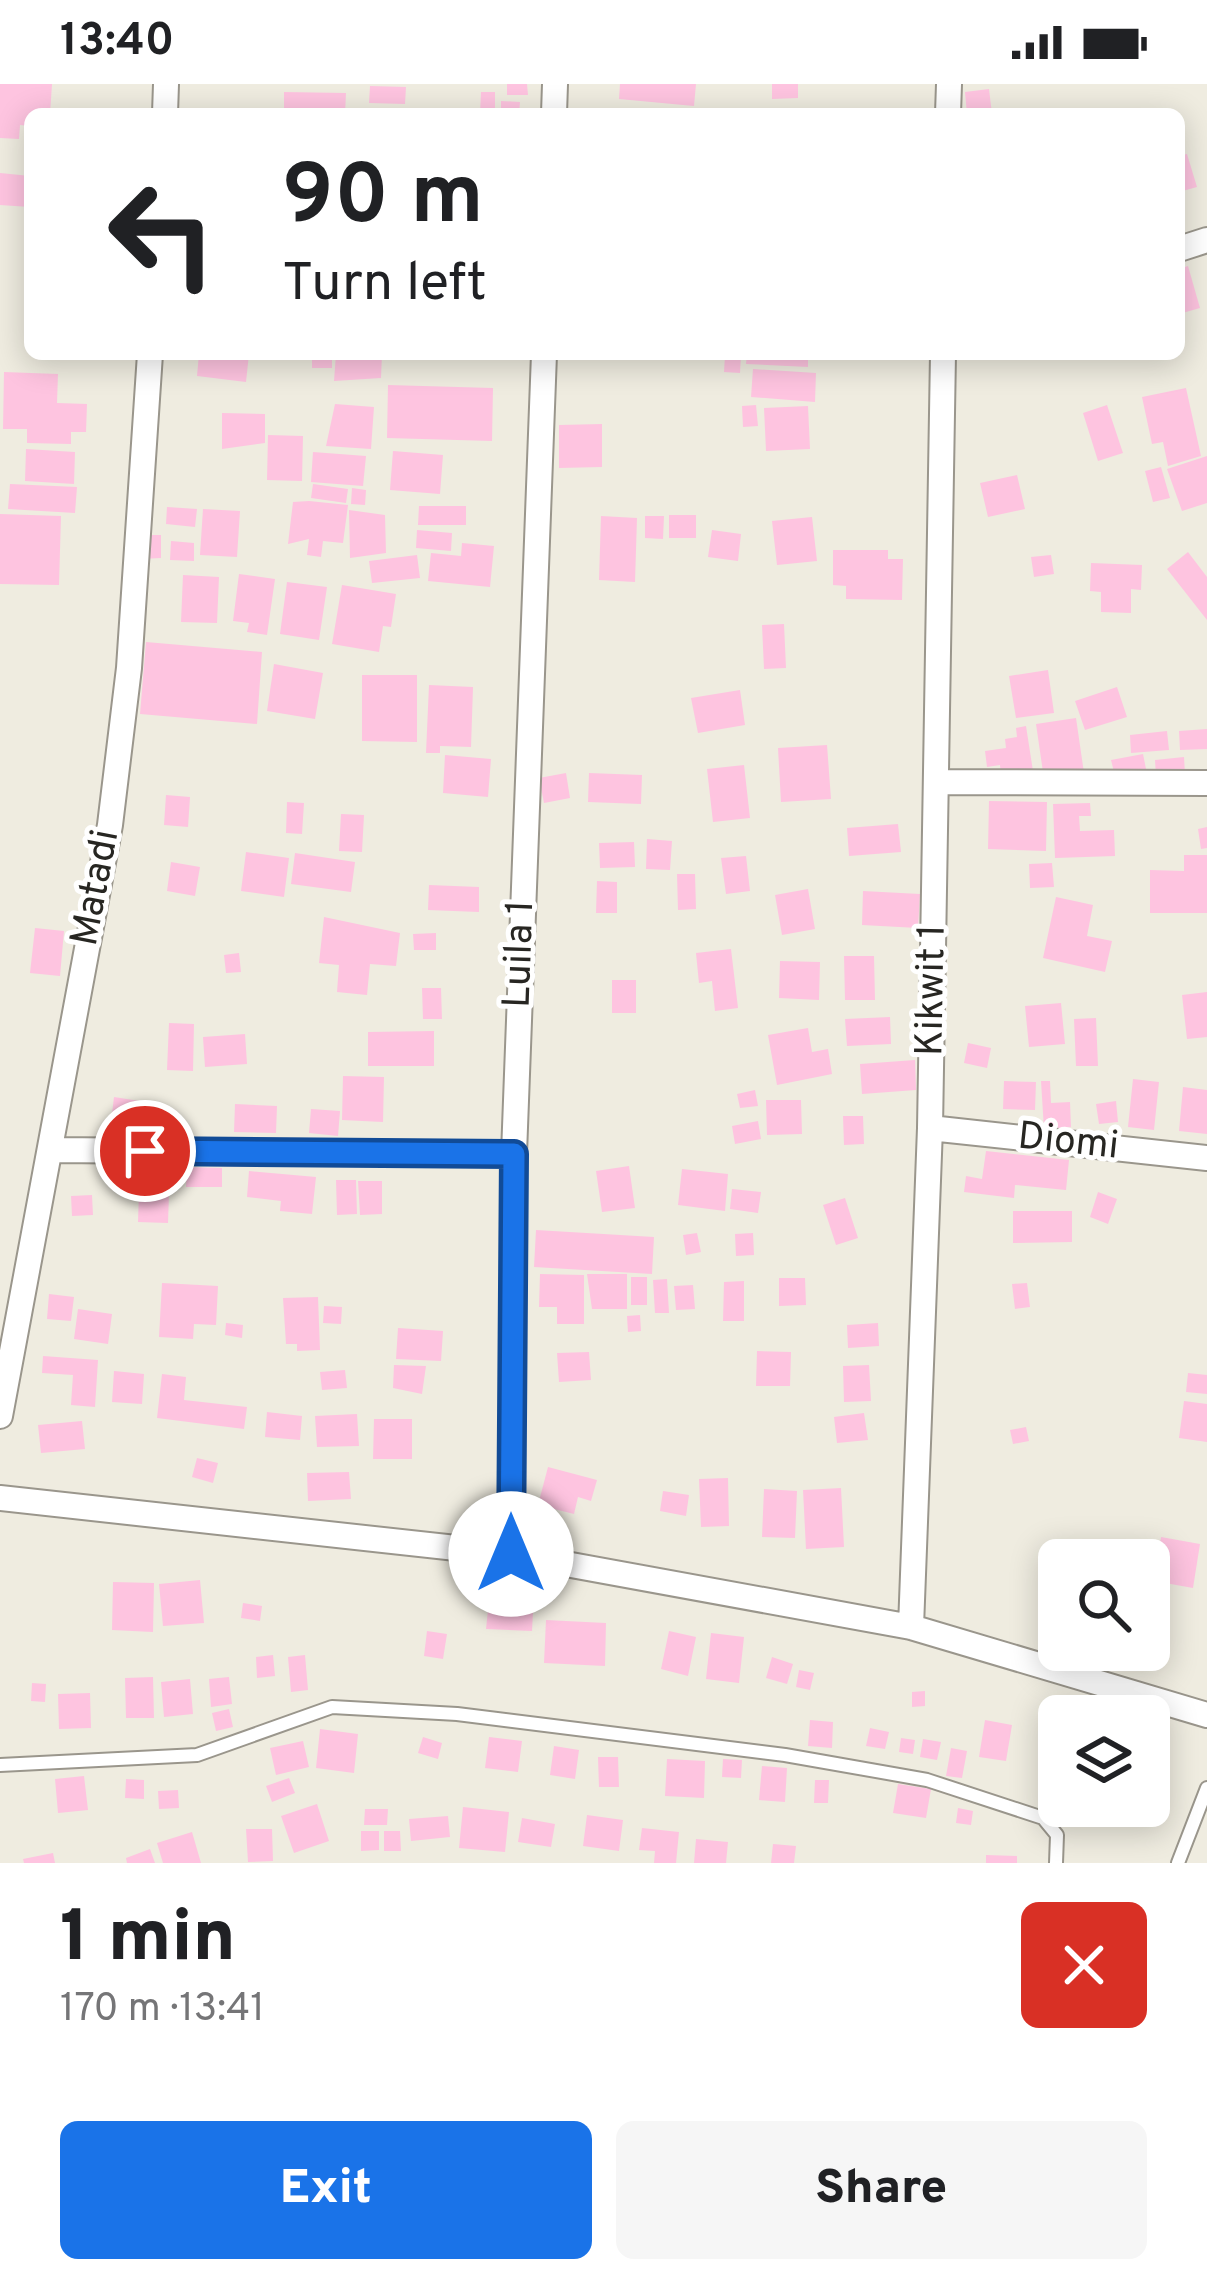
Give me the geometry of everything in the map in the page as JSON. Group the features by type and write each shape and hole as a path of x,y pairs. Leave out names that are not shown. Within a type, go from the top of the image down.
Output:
{"street":[{"name":"Matadi","path":"0,1416 110,825 129,668 150,360"},
{"name":"Luila 1","path":"511,1554 514,1154 544,360"},
{"name":"Kikwit 1","path":"911,1627 930,1128 944,360"},
{"path":"937,782 1207,783"},
{"name":"Diomi","path":"930,1128 1207,1158"},
{"path":"53,1150 514,1154"},
{"path":"0,1498 511,1554 911,1627 1207,1715"}],"lane":[{"path":"0,1765 197,1755 332,1707 457,1714 785,1755 927,1780 1043,1818 1057,1835 1056,1863"},
{"path":"1178,1863 1207,1788"}],"building":[{"path":"0,84 52,84 50,108 24,108 19,139 0,138"},
{"path":"507,84 527,84 528,95 507,95"},
{"path":"620,84 696,84 694,106 619,99"},
{"path":"772,84 798,84 798,98 772,99"},
{"path":"370,86 406,87 405,104 369,103"},
{"path":"989,89 991,108 966,108 965,92"},
{"path":"284,92 346,93 345,108 284,108"},
{"path":"481,92 495,92 495,108 480,108"},
{"path":"501,101 520,102 520,108 501,108"},
{"path":"1185,154 1197,187 1185,190"},
{"path":"0,173 24,175 24,207 0,205"},
{"path":"1185,267 1200,308 1185,312"},
{"path":"198,360 248,360 246,382 197,376"},
{"path":"312,360 332,360 332,368 312,368"},
{"path":"336,360 382,360 381,378 334,381"},
{"path":"725,360 741,360 740,373 724,372"},
{"path":"746,360 808,360 808,367 746,364"},
{"path":"753,369 816,373 815,402 751,397"},
{"path":"4,372 58,374 57,403 87,404 86,432 71,432 71,444 27,443 27,429 3,429"},
{"path":"388,385 493,388 492,441 387,438"},
{"path":"1186,388 1201,456 1168,466 1163,442 1152,444 1142,397"},
{"path":"335,404 374,407 371,449 326,446"},
{"path":"756,405 758,426 743,427 742,406"},
{"path":"1107,405 1123,453 1098,461 1083,413"},
{"path":"808,406 810,449 766,451 764,408"},
{"path":"222,413 265,414 265,443 222,449"},
{"path":"602,424 602,467 559,468 559,425"},
{"path":"268,435 303,436 302,481 267,480"},
{"path":"26,449 75,452 74,484 25,481"},
{"path":"393,451 443,455 440,494 390,490"},
{"path":"313,452 366,456 363,486 311,482"},
{"path":"1207,456 1207,503 1182,511 1167,469"},
{"path":"1161,467 1170,498 1153,502 1145,471"},
{"path":"1017,475 1025,509 988,517 980,483"},
{"path":"10,484 77,487 75,513 8,509"},
{"path":"313,484 348,489 346,503 311,498"},
{"path":"352,488 366,490 365,505 351,504"},
{"path":"293,502 348,505 343,543 323,541 321,557 307,555 309,539 288,544"},
{"path":"419,506 466,506 466,525 418,525"},
{"path":"167,507 197,509 195,527 166,524"},
{"path":"203,509 240,511 237,557 200,555"},
{"path":"349,510 385,515 386,553 350,558"},
{"path":"0,514 61,516 59,585 0,584"},
{"path":"669,515 696,515 696,538 669,538"},
{"path":"601,516 637,518 635,582 599,580"},
{"path":"645,516 664,516 663,539 645,538"},
{"path":"812,517 817,561 777,565 772,521"},
{"path":"417,530 452,533 451,551 416,548"},
{"path":"712,530 741,534 738,561 708,557"},
{"path":"140,535 161,535 161,558 141,559"},
{"path":"171,541 194,543 194,561 170,560"},
{"path":"462,543 494,546 490,587 428,581 431,553 461,556"},
{"path":"833,550 888,550 888,559 903,559 902,600 846,599 846,586 833,585"},
{"path":"1188,552 1207,577 1207,620 1167,569"},
{"path":"417,555 420,578 372,583 369,561"},
{"path":"1051,555 1054,574 1034,577 1031,557"},
{"path":"1091,563 1142,565 1141,590 1131,589 1131,613 1101,612 1101,592 1090,591"},
{"path":"239,574 275,579 267,635 247,632 249,623 233,621"},
{"path":"183,575 219,577 217,623 181,622"},
{"path":"287,582 327,587 319,640 280,634"},
{"path":"342,585 396,594 391,627 383,626 379,652 332,644"},
{"path":"784,624 786,668 764,669 762,625"},
{"path":"146,642 262,652 257,724 140,714"},
{"path":"274,664 323,673 315,719 267,711"},
{"path":"1048,670 1054,713 1016,718 1009,676"},
{"path":"362,675 417,675 417,742 362,741"},
{"path":"429,685 473,687 471,747 440,746 440,753 426,753"},
{"path":"1117,687 1127,717 1085,730 1075,701"},
{"path":"740,690 745,725 698,733 691,698"},
{"path":"1076,718 1084,773 1044,779 1036,724"},
{"path":"1026,726 1033,771 1001,775 1000,765 987,767 985,751 1006,748 1005,739 1017,737 1016,728"},
{"path":"1207,729 1207,749 1180,750 1179,731"},
{"path":"1167,731 1169,750 1131,753 1130,735"},
{"path":"827,745 831,799 781,802 778,748"},
{"path":"1143,754 1146,769 1115,776 1111,760"},
{"path":"445,755 491,759 488,797 443,793"},
{"path":"1184,757 1185,774 1156,776 1155,760"},
{"path":"744,765 750,818 713,822 707,769"},
{"path":"566,773 570,798 544,803 539,778"},
{"path":"589,773 642,775 641,804 588,802"},
{"path":"166,795 190,797 188,827 164,825"},
{"path":"989,801 1047,802 1046,851 988,849"},
{"path":"287,802 304,803 302,834 286,833"},
{"path":"1090,803 1091,816 1079,816 1080,831 1114,830 1115,856 1055,858 1053,804"},
{"path":"341,814 364,815 362,852 339,851"},
{"path":"898,824 901,852 849,856 847,828"},
{"path":"1207,827 1207,848 1201,849 1198,829"},
{"path":"647,839 672,841 670,870 646,869"},
{"path":"634,842 635,867 600,868 599,843"},
{"path":"246,852 289,858 284,897 241,891"},
{"path":"295,853 355,862 351,892 291,884"},
{"path":"1184,855 1207,855 1207,913 1150,913 1150,870 1184,871"},
{"path":"746,856 750,891 726,894 721,858"},
{"path":"171,862 200,867 195,896 167,891"},
{"path":"1052,863 1054,887 1030,888 1029,864"},
{"path":"677,874 695,874 696,909 678,910"},
{"path":"597,881 617,882 617,913 596,913"},
{"path":"429,885 479,887 479,912 428,910"},
{"path":"808,889 815,929 782,935 775,895"},
{"path":"863,891 920,894 918,928 862,925"},
{"path":"1056,897 1093,905 1087,936 1112,941 1105,972 1043,958"},
{"path":"324,917 400,933 396,966 370,964 367,995 337,992 339,965 319,963"},
{"path":"35,928 64,931 60,976 30,973"},
{"path":"436,933 436,950 414,950 413,934"},
{"path":"731,949 738,1008 715,1011 712,981 699,983 696,953"},
{"path":"239,953 241,972 226,973 224,955"},
{"path":"844,956 874,956 875,1000 845,1000"},
{"path":"780,961 820,962 819,1000 779,998"},
{"path":"612,980 636,980 636,1013 612,1013"},
{"path":"422,988 441,988 442,1019 423,1019"},
{"path":"1207,992 1207,1037 1187,1039 1182,995"},
{"path":"1061,1003 1065,1044 1029,1047 1025,1006"},
{"path":"890,1017 891,1044 847,1046 845,1019"},
{"path":"1096,1018 1098,1066 1076,1066 1074,1019"},
{"path":"169,1023 194,1024 193,1071 167,1070"},
{"path":"808,1028 812,1052 828,1049 832,1074 777,1085 768,1035"},
{"path":"434,1031 434,1066 368,1066 368,1032"},
{"path":"245,1034 247,1064 205,1067 203,1037"},
{"path":"968,1043 991,1048 987,1068 964,1063"},
{"path":"915,1060 916,1090 862,1094 860,1064"},
{"path":"343,1076 384,1077 383,1122 342,1120"},
{"path":"1133,1079 1159,1082 1154,1130 1128,1127"},
{"path":"1004,1081 1036,1082 1035,1110 1003,1109"},
{"path":"1041,1081 1050,1081 1051,1103 1070,1102 1071,1127 1044,1129"},
{"path":"1183,1087 1207,1090 1207,1134 1179,1131"},
{"path":"755,1090 758,1106 740,1108 737,1094"},
{"path":"114,1097 165,1105 161,1130 111,1122"},
{"path":"766,1100 801,1100 802,1134 767,1135"},
{"path":"1116,1101 1118,1122 1099,1124 1096,1104"},
{"path":"235,1104 277,1106 276,1133 234,1132"},
{"path":"311,1109 340,1111 338,1136 309,1133"},
{"path":"843,1116 863,1116 864,1144 844,1145"},
{"path":"758,1121 761,1139 735,1144 732,1126"},
{"path":"986,1151 1069,1160 1066,1190 1015,1185 1014,1198 964,1192 966,1176 982,1179"},
{"path":"629,1166 635,1208 602,1212 596,1171"},
{"path":"187,1167 222,1168 222,1187 186,1187"},
{"path":"682,1169 728,1174 725,1211 678,1205"},
{"path":"249,1171 316,1177 312,1214 280,1211 281,1201 247,1197"},
{"path":"336,1180 356,1180 357,1214 337,1215"},
{"path":"358,1181 382,1181 382,1214 360,1215"},
{"path":"732,1189 761,1192 758,1213 730,1209"},
{"path":"139,1192 169,1194 168,1223 138,1222"},
{"path":"1098,1192 1117,1199 1108,1224 1090,1217"},
{"path":"92,1195 93,1215 72,1216 71,1196"},
{"path":"845,1198 858,1238 836,1245 823,1205"},
{"path":"1013,1211 1072,1211 1072,1242 1013,1243"},
{"path":"536,1230 654,1237 652,1274 534,1267"},
{"path":"697,1233 701,1252 686,1255 683,1235"},
{"path":"753,1233 754,1255 736,1256 735,1234"},
{"path":"540,1274 584,1275 584,1324 557,1324 557,1307 539,1307"},
{"path":"587,1274 627,1274 627,1309 592,1309"},
{"path":"631,1277 647,1277 647,1305 631,1305"},
{"path":"779,1278 805,1278 806,1305 779,1306"},
{"path":"667,1279 669,1313 655,1313 653,1280"},
{"path":"744,1281 744,1321 723,1321 724,1282"},
{"path":"162,1283 218,1286 216,1325 194,1324 193,1339 159,1337"},
{"path":"1027,1283 1030,1307 1015,1309 1012,1284"},
{"path":"693,1285 695,1309 676,1310 674,1286"},
{"path":"49,1294 74,1297 71,1321 47,1319"},
{"path":"318,1297 320,1350 297,1351 297,1344 286,1344 283,1298"},
{"path":"324,1306 342,1307 341,1324 323,1323"},
{"path":"78,1309 112,1314 108,1344 74,1339"},
{"path":"640,1315 641,1331 628,1332 627,1316"},
{"path":"226,1323 243,1325 242,1338 225,1335"},
{"path":"878,1323 879,1346 848,1348 847,1325"},
{"path":"398,1328 443,1331 441,1361 396,1359"},
{"path":"757,1351 791,1352 790,1386 756,1386"},
{"path":"589,1352 591,1380 559,1382 557,1353"},
{"path":"43,1356 98,1360 95,1407 71,1405 73,1375 42,1373"},
{"path":"394,1365 426,1366 422,1394 393,1388"},
{"path":"869,1365 871,1401 844,1402 843,1366"},
{"path":"345,1370 347,1388 322,1390 320,1372"},
{"path":"114,1371 144,1374 142,1404 112,1402"},
{"path":"1188,1373 1207,1375 1207,1394 1186,1392"},
{"path":"162,1374 186,1377 184,1400 247,1407 244,1429 157,1418"},
{"path":"1184,1401 1207,1404 1207,1442 1179,1438"},
{"path":"267,1412 302,1416 300,1440 265,1437"},
{"path":"864,1413 868,1440 837,1443 834,1417"},
{"path":"357,1414 359,1446 317,1447 315,1416"},
{"path":"374,1419 412,1419 412,1459 373,1459"},
{"path":"82,1421 85,1449 41,1453 38,1425"},
{"path":"1026,1427 1029,1441 1013,1444 1010,1430"},
{"path":"197,1458 218,1463 213,1483 192,1477"},
{"path":"548,1467 597,1480 591,1501 578,1497 574,1514 538,1505"},
{"path":"349,1472 351,1499 308,1501 307,1473"},
{"path":"728,1478 729,1526 701,1527 699,1479"},
{"path":"841,1488 844,1547 806,1549 803,1490"},
{"path":"764,1489 797,1491 795,1538 762,1537"},
{"path":"663,1491 689,1495 686,1516 660,1511"},
{"path":"1161,1537 1200,1544 1193,1588 1170,1584 1170,1539"},
{"path":"200,1580 204,1623 163,1626 159,1584"},
{"path":"113,1582 154,1583 153,1632 112,1630"},
{"path":"503,1592 534,1593 532,1631 486,1629 488,1610 502,1611"},
{"path":"243,1603 262,1606 260,1621 241,1618"},
{"path":"546,1620 606,1623 605,1666 544,1663"},
{"path":"427,1631 447,1634 443,1659 424,1656"},
{"path":"669,1631 696,1637 688,1676 661,1669"},
{"path":"711,1633 744,1637 739,1683 706,1679"},
{"path":"273,1655 275,1676 257,1678 256,1657"},
{"path":"305,1655 308,1690 291,1692 288,1657"},
{"path":"772,1657 793,1664 787,1684 766,1678"},
{"path":"799,1670 814,1673 810,1690 796,1687"},
{"path":"153,1677 154,1718 126,1718 125,1678"},
{"path":"229,1677 232,1704 211,1707 209,1679"},
{"path":"190,1679 193,1714 164,1717 161,1682"},
{"path":"32,1683 46,1684 45,1702 31,1701"},
{"path":"925,1691 925,1706 912,1707 912,1692"},
{"path":"90,1693 91,1728 59,1729 58,1694"},
{"path":"229,1709 233,1727 216,1731 212,1713"},
{"path":"810,1720 833,1722 832,1748 808,1746"},
{"path":"985,1720 1012,1725 1006,1761 979,1757"},
{"path":"870,1728 889,1732 885,1749 866,1746"},
{"path":"320,1729 358,1734 354,1773 316,1768"},
{"path":"423,1737 442,1743 438,1759 418,1753"},
{"path":"489,1737 522,1741 518,1772 485,1768"},
{"path":"901,1738 915,1740 913,1754 899,1752"},
{"path":"923,1739 941,1742 937,1760 920,1757"},
{"path":"303,1741 309,1767 276,1775 270,1748"},
{"path":"554,1746 579,1750 575,1779 550,1775"},
{"path":"951,1748 967,1751 962,1778 946,1776"},
{"path":"598,1757 618,1757 619,1787 599,1787"},
{"path":"667,1759 705,1761 704,1798 665,1796"},
{"path":"723,1759 742,1760 741,1778 722,1777"},
{"path":"762,1766 787,1768 785,1802 759,1800"},
{"path":"84,1776 88,1810 58,1813 55,1779"},
{"path":"289,1778 295,1793 272,1802 266,1786"},
{"path":"126,1779 144,1780 144,1799 125,1798"},
{"path":"815,1780 829,1780 828,1803 814,1803"},
{"path":"898,1784 931,1789 926,1818 893,1813"},
{"path":"178,1790 179,1808 159,1809 158,1791"},
{"path":"317,1804 329,1841 294,1853 281,1816"},
{"path":"463,1807 509,1812 505,1852 459,1848"},
{"path":"958,1808 973,1811 971,1825 956,1823"},
{"path":"365,1809 388,1809 387,1825 364,1825"},
{"path":"587,1815 623,1820 619,1851 583,1846"},
{"path":"448,1816 450,1837 411,1841 409,1819"},
{"path":"522,1818 555,1824 551,1847 518,1842"},
{"path":"642,1828 679,1832 676,1863 654,1863 655,1851 639,1850"},
{"path":"246,1829 272,1829 273,1861 248,1862"},
{"path":"361,1831 379,1831 379,1850 361,1851"},
{"path":"384,1831 400,1831 401,1851 384,1851"},
{"path":"192,1832 201,1863 163,1863 157,1843"},
{"path":"696,1839 728,1842 726,1863 694,1863"},
{"path":"773,1844 796,1846 794,1863 771,1863"},
{"path":"150,1849 155,1863 127,1863 126,1858"},
{"path":"53,1853 55,1863 24,1863 23,1859"},
{"path":"986,1855 1017,1856 1017,1863 986,1863"}],"route":[{"path":"145,1151 514,1154 511,1554"}]}
